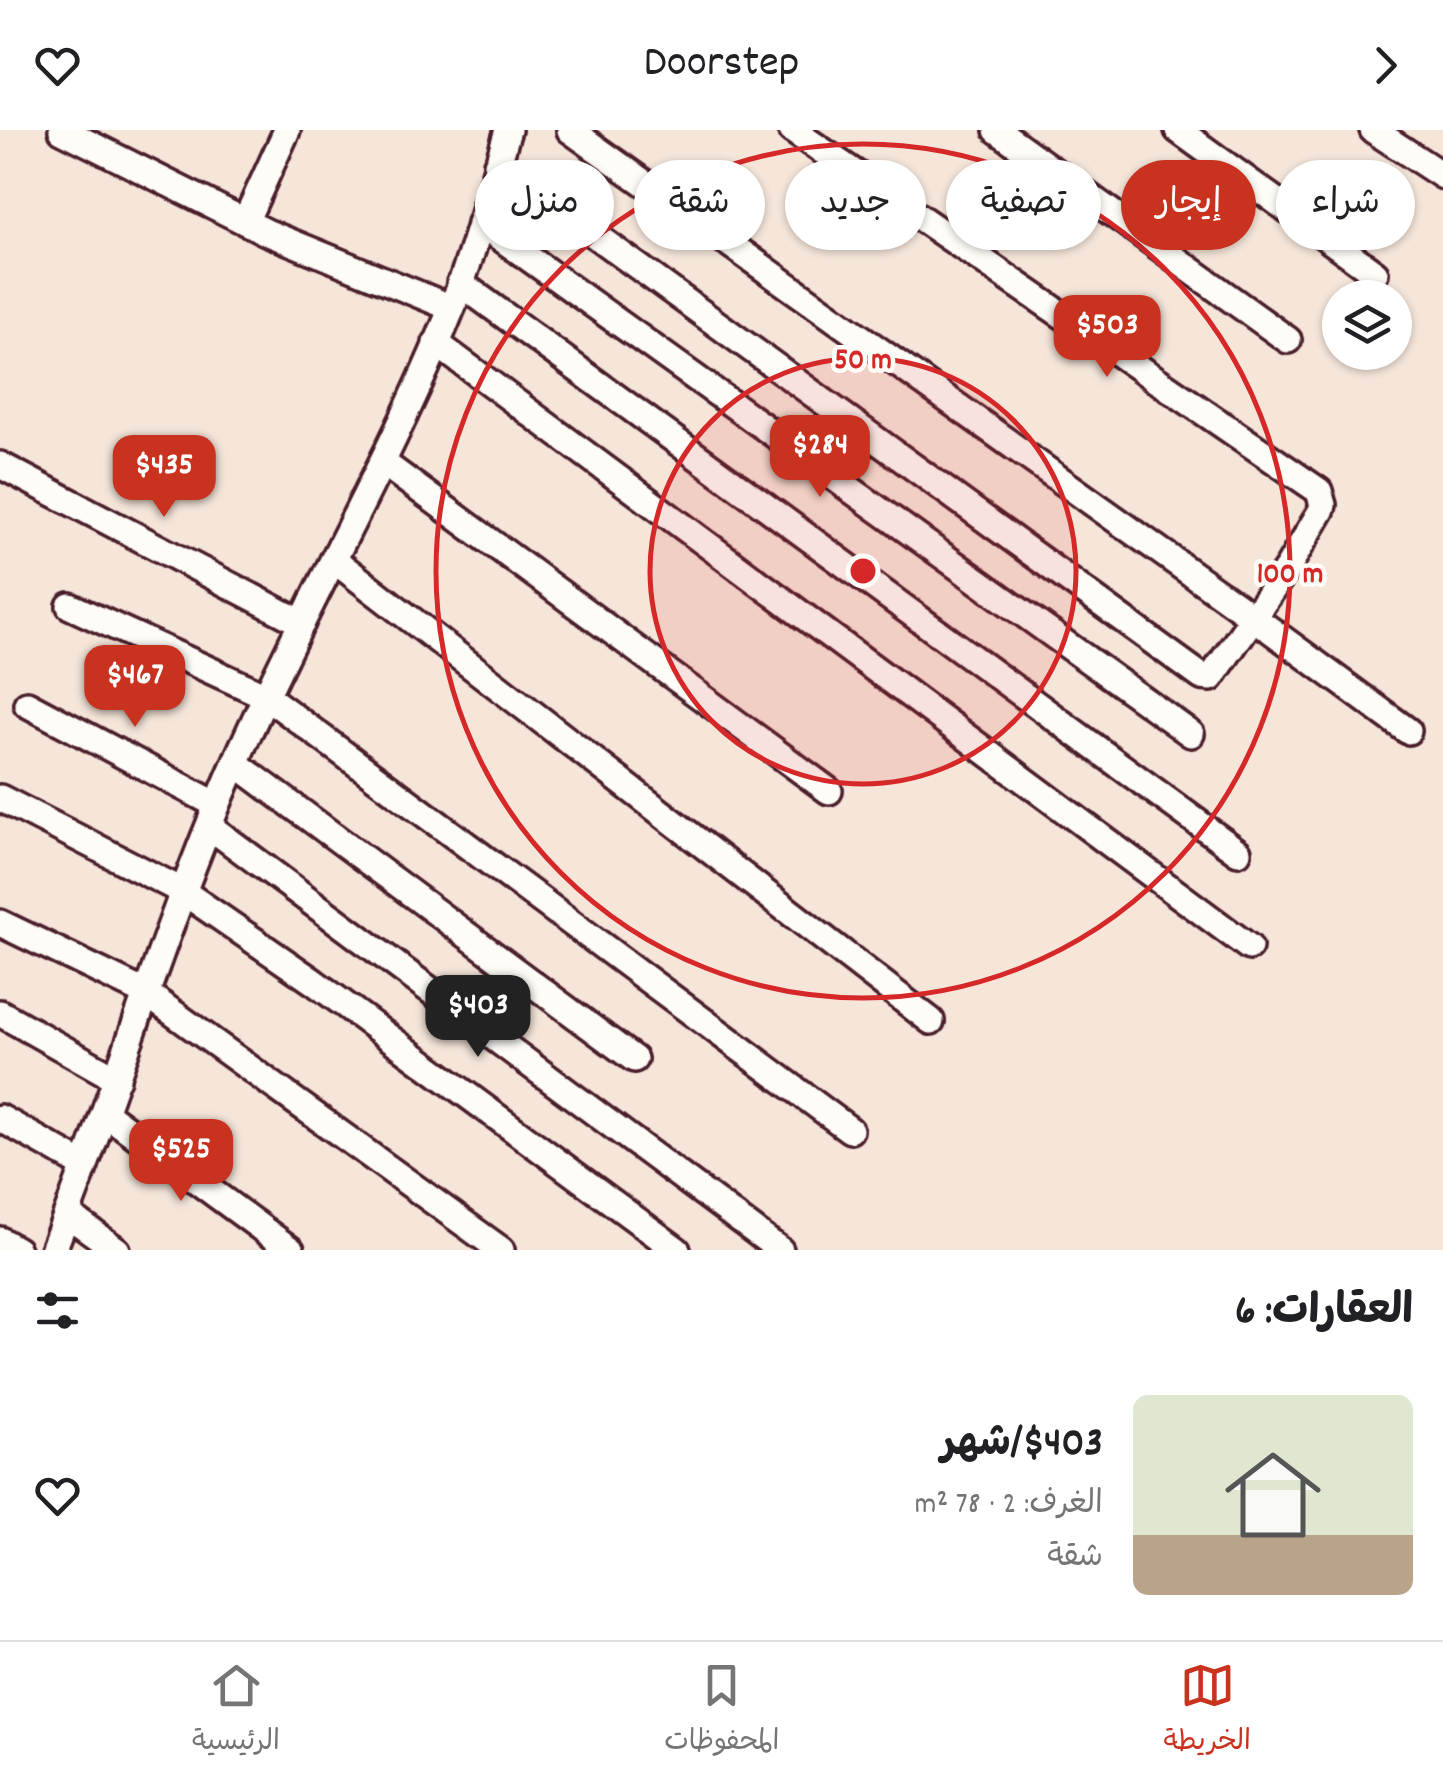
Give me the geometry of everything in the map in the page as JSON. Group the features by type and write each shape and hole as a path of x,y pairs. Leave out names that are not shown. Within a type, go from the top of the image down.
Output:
{"street":[{"path":"246,222 286,130"},
{"path":"499,160 508,130"},
{"path":"570,130 1408,731"},
{"path":"614,249 1202,677 1210,678 1288,567 1321,511 1324,505 1319,492 792,130"},
{"path":"996,130 1288,340"},
{"path":"1178,130 1375,273"},
{"path":"1373,130 1443,176"},
{"path":"69,132 246,222 452,308"},
{"path":"53,1250 182,891 213,816 266,696 382,462 452,308 475,237"},
{"path":"519,250 1192,734"},
{"path":"460,283 1238,852"},
{"path":"436,343 1249,946"},
{"path":"382,462 829,791"},
{"path":"0,465 302,624"},
{"path":"334,560 930,1021"},
{"path":"70,606 266,696 850,1130"},
{"path":"27,704 213,816 780,1250"},
{"path":"235,764 634,1058"},
{"path":"0,798 182,891 314,982 678,1250"},
{"path":"0,923 147,994 502,1250"},
{"path":"0,1013 117,1079"},
{"path":"105,1113 291,1250"},
{"path":"0,1118 85,1166"},
{"path":"67,1214 117,1250"},
{"path":"0,1240 17,1250"}]}
